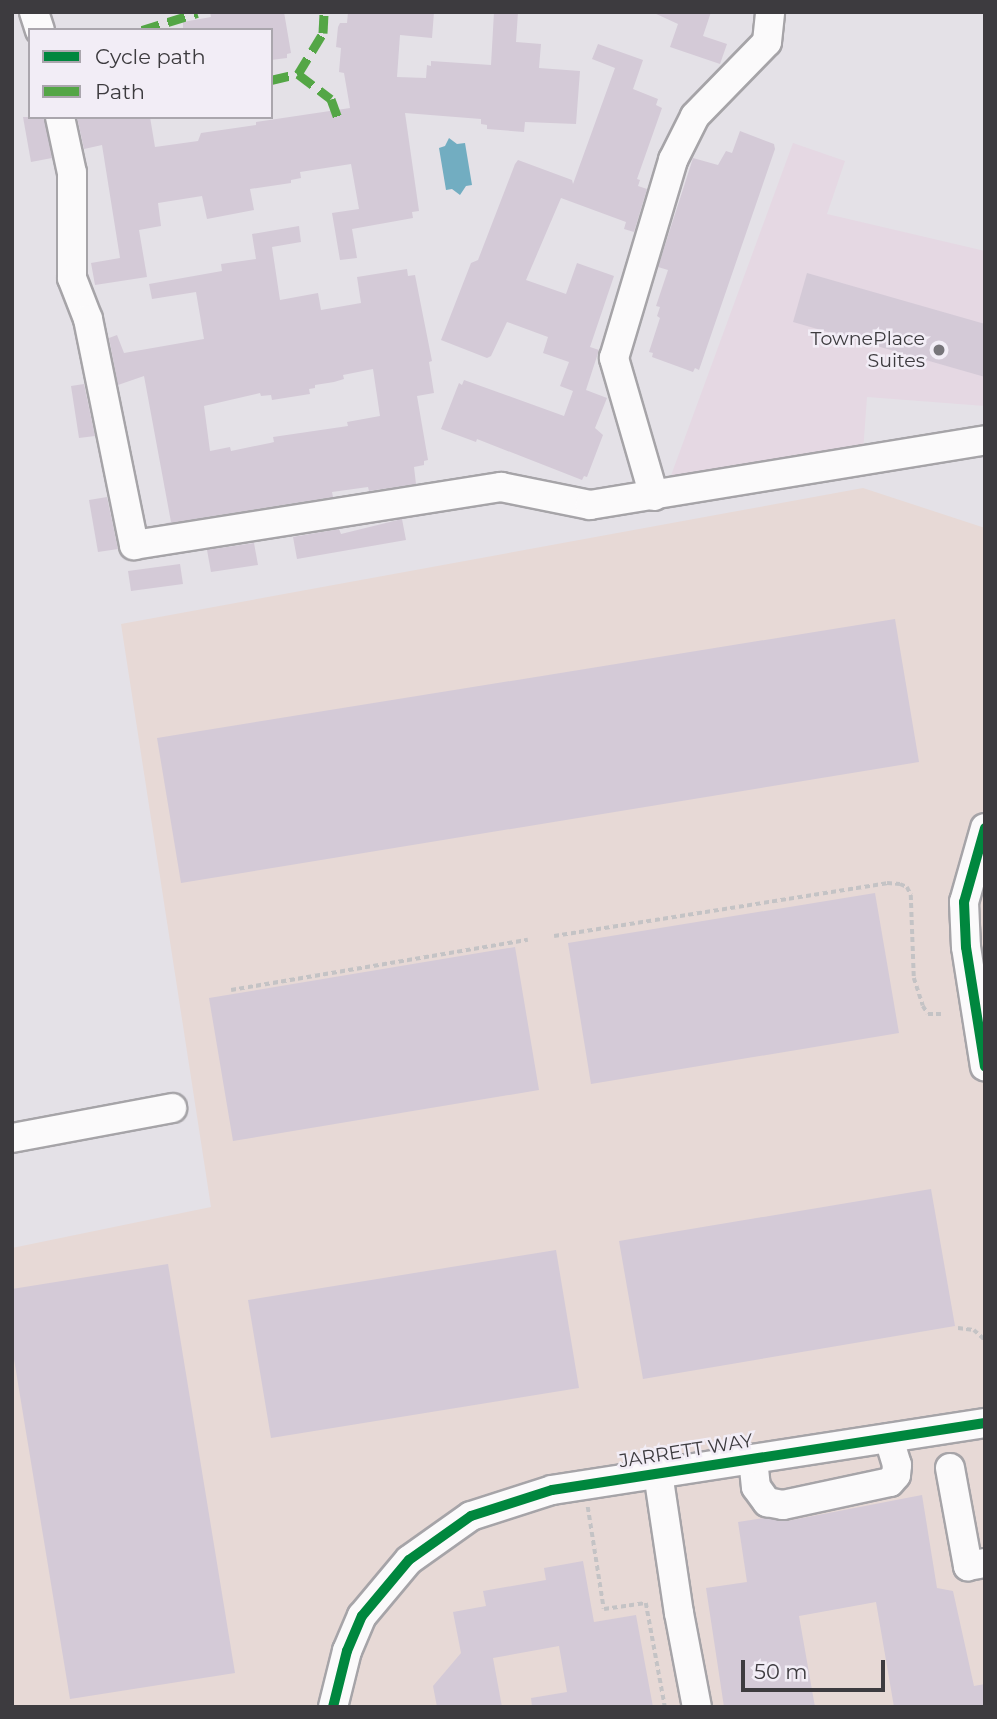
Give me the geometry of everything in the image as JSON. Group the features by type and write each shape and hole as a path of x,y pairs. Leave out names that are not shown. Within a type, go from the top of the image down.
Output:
{"street":[{"path":"654,496 614,358 673,160 695,116 767,41 770,12"},
{"path":"60,119 72,173 72,278 88,318 134,545 501,486 590,505 985,440"},
{"path":"985,828 964,902 965,947 985,1067"},
{"path":"12,1138 173,1108"},
{"name":"JARRETT WAY","path":"333,1707 347,1650 362,1616 409,1560 471,1516 552,1490 985,1423"},
{"path":"753,1459 756,1487 767,1502 783,1505 890,1482 896,1475 897,1465 889,1438"},
{"path":"950,1468 968,1566 985,1563"},
{"path":"658,1473 679,1614 697,1707"}],"path":[{"path":"554,936 887,883 900,884 907,887 911,895 913,969 923,1006 928,1014 944,1014"},
{"path":"231,990 528,940"},
{"path":"958,1328 971,1328 985,1340"},
{"path":"588,1507 604,1609 646,1603 665,1707"}],"shaded area":[{"path":"793,143 845,161 827,214 985,251 985,406 867,397 863,452 669,481"},
{"path":"863,488 985,528 985,1707 12,1707 12,1248 211,1207 121,624"}],"water":[{"path":"449,138 457,144 465,143 472,185 466,186 460,195 452,189 446,190 439,148 445,146"}],"building":[{"path":"210,12 284,12 291,53 287,54 287,58 273,60 273,28 183,28 183,22 211,17"},
{"path":"348,12 434,12 432,38 400,35 397,77 426,78 427,65 431,66 431,61 491,65 494,12 518,12 516,42 541,44 539,68 580,71 576,124 525,122 524,132 487,129 487,125 481,124 481,119 405,113 419,211 412,212 413,218 352,229 357,258 340,260 332,213 359,209 351,164 300,172 301,178 291,180 291,183 250,189 254,210 207,219 202,196 158,203 161,226 139,230 147,277 95,285 91,263 120,258 102,145 84,149 77,119 150,119 155,147 198,141 201,133 256,125 256,122 350,108 344,73 339,72 341,48 336,47 338,27 340,23 347,23"},
{"path":"652,12 711,12 703,36 727,44 720,64 670,47 678,24"},
{"path":"598,44 643,60 633,89 658,99 656,105 662,108 637,179 640,180 638,186 647,189 634,232 624,229 626,222 561,198 526,280 566,294 577,263 614,276 590,347 599,350 586,390 607,398 595,428 603,435 587,477 584,476 582,480 477,439 476,442 441,429 459,383 462,385 464,380 564,416 573,391 560,386 569,362 543,353 548,337 507,322 491,356 487,358 441,340 471,263 478,260 518,160 572,180 573,184 615,68 592,59"},
{"path":"23,117 44,119 52,158 31,162"},
{"path":"740,131 774,144 775,149 699,370 695,368 693,372 652,357 653,353 649,352 660,318 657,316 660,307 656,306 668,270 658,267 693,158 718,165 726,151 732,153"},
{"path":"299,226 301,242 272,247 280,300 318,293 321,310 361,303 357,277 407,269 408,276 415,275 432,361 429,362 434,393 417,396 428,460 424,461 424,465 414,467 416,484 369,491 368,487 332,492 333,497 163,524 171,522 144,376 118,385 109,338 117,335 124,353 204,339 196,292 152,299 149,284 222,271 221,264 256,259 252,234","holes":["373,369 380,416 347,422 348,426 273,437 274,442 270,443 231,451 230,447 210,451 204,406 260,393 261,396 271,395 272,400 310,394 309,389 315,388 315,385 344,379 343,375"]},
{"name":"TownePlace Suites","path":"807,273 985,324 985,377 793,322"},
{"path":"84,384 95,436 79,438 71,386"},
{"path":"107,497 118,549 98,552 89,500"},
{"path":"402,519 406,540 297,559 293,537 339,529 341,534"},
{"path":"254,543 258,565 211,572 207,550"},
{"path":"180,564 183,584 131,591 128,571"},
{"path":"895,619 919,762 181,883 157,738"},
{"path":"875,893 899,1033 591,1084 568,943"},
{"path":"515,947 539,1090 233,1141 209,998"},
{"path":"931,1189 955,1326 643,1379 619,1241"},
{"path":"556,1250 579,1388 271,1438 248,1300"},
{"path":"168,1264 235,1673 70,1699 12,1347 12,1289"},
{"path":"922,1495 937,1588 953,1591 974,1686 985,1684 985,1707 894,1707 876,1602 799,1616 815,1707 724,1707 706,1588 747,1582 738,1522 764,1518 787,1521"},
{"path":"583,1561 594,1622 636,1615 653,1707 532,1707 531,1698 567,1692 559,1646 493,1658 502,1707 437,1707 433,1686 461,1653 453,1612 486,1606 483,1591 546,1580 544,1568"}],"marked path":[{"path":"298,74 323,33 324,12"},
{"path":"148,28 197,13"},
{"path":"273,80 298,74 331,99 339,121"}],"cycle path":[{"path":"985,828 964,902 966,947 985,1067"},
{"path":"333,1707 347,1651 362,1616 409,1560 471,1516 552,1490 985,1423"}],"place":[{"name":"TownePlace Suites","path":"939,350"}]}
